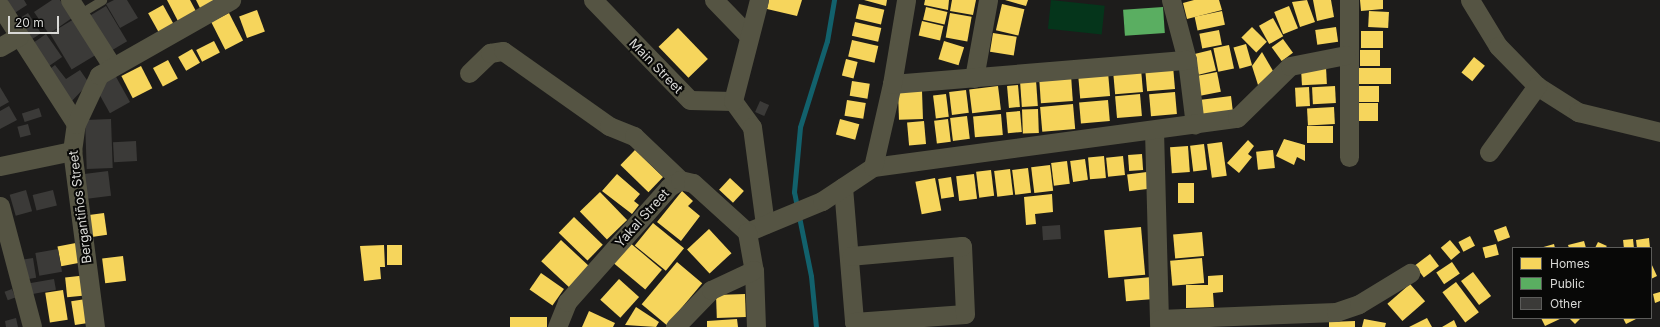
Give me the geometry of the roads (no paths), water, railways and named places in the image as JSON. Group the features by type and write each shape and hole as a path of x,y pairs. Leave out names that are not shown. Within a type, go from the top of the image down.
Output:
{"street":[{"name":"Bergantiños Street","path":"95,327 72,151 76,124 99,75 112,66 231,0"},
{"name":"Main Street","path":"593,0 690,100 733,101"},
{"path":"714,0 749,36"},
{"path":"759,0 733,101 752,127 765,224"},
{"path":"873,167 892,84 906,0"},
{"path":"974,78 988,0"},
{"path":"1171,0 1187,60 1195,125"},
{"path":"1349,0 1346,55 1349,157"},
{"path":"1470,0 1498,46 1537,86 1578,112 1660,132"},
{"path":"0,6 76,124"},
{"path":"74,7 112,66"},
{"path":"0,47 19,36"},
{"path":"469,73 490,53 503,51 585,110 634,136 680,180"},
{"path":"756,327 754,270 747,232 822,201 873,167 1195,125 1237,118 1290,66 1346,55"},
{"path":"892,84 1187,60"},
{"path":"1489,152 1537,86"},
{"path":"1154,130 1159,323 1336,312 1359,304 1410,273"},
{"path":"0,166 72,151"},
{"name":"Yakal Street","path":"557,327 567,302 669,187 680,180 693,183 747,232"},
{"path":"843,187 851,256 854,322 964,314 962,246 851,256"},
{"path":"0,206 32,326"},
{"path":"675,327 711,290 754,270"}],"lane":[{"path":"74,7 102,0"}],"waterway":[{"path":"816,327 811,276 794,192 800,127 827,41 834,0"}]}
